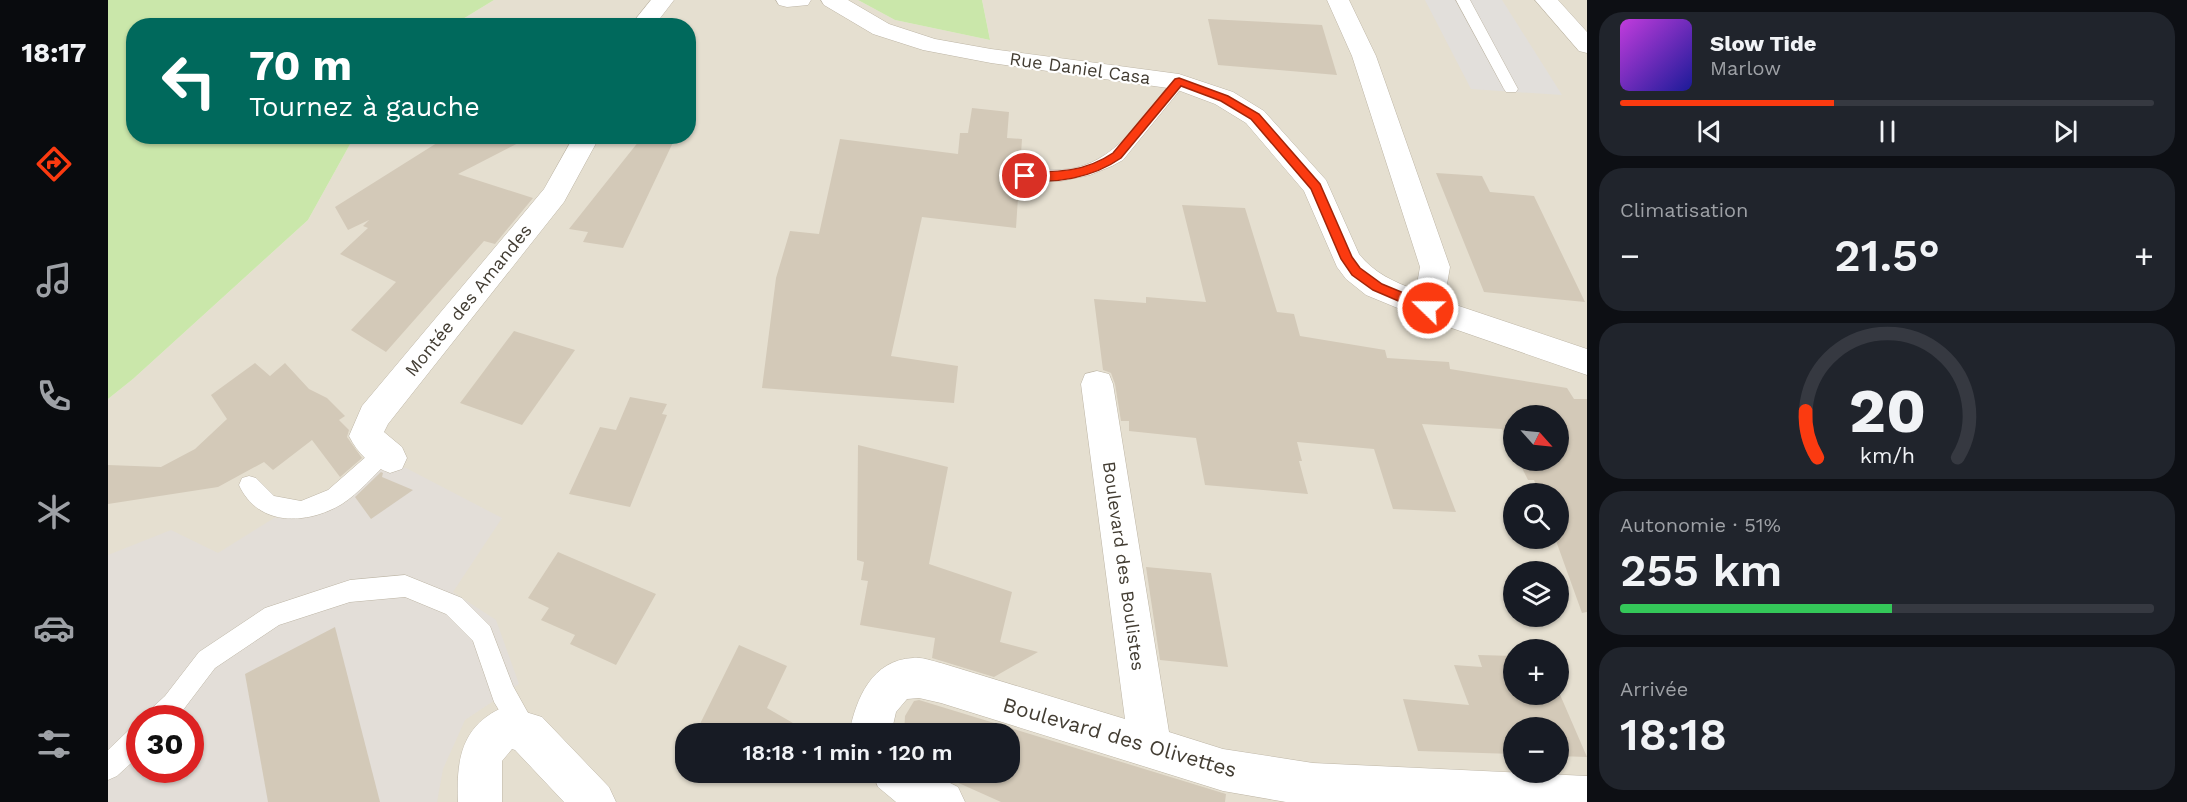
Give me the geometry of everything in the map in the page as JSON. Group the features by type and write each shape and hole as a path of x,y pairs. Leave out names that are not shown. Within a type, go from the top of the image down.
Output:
{"street":[{"path":"786,0 800,0"},
{"name":"Rue Daniel Casa","path":"832,0 881,29 931,45 991,56 1179,82 1224,98 1255,117 1316,187 1347,259 1356,271 1377,287 1428,308 1587,362"},
{"path":"1338,0 1364,56 1435,267 1428,308"},
{"path":"1546,0 1587,46"},
{"path":"647,18 661,1"},
{"name":"Montée des Amandes","path":"386,456 366,436 374,416 554,195 583,144"},
{"name":"Boulevard des Boulistes","path":"1097,384 1150,748"},
{"name":"Boulevard des Olivettes","path":"872,723 875,707 893,683 913,678 941,683 1222,770 1313,785 1587,798"},
{"path":"480,802 480,759 489,739 506,727 527,732 594,802"},
{"path":"907,783 914,789 943,802"}],"lane":[{"path":"1463,0 1511,89"},
{"path":"1025,176 1068,176 1109,161 1117,156 1179,82"},
{"path":"249,484 268,505 301,511 335,497 386,456"},
{"path":"174,705 207,660 273,616 350,591 405,585 454,606 482,634 503,693 527,732"},
{"path":"108,767 126,751"}],"shaded area":[{"path":"494,0 858,0 895,20 990,40 982,0 1587,0 1587,802 108,802 108,399 308,220 350,144 696,144 696,18 464,18"},
{"path":"1425,0 1502,0 1562,95 1471,89"},
{"path":"378,465 406,468 502,518 453,592 496,620 519,684 465,720 443,769 437,802 108,802 108,555 171,530 218,553 274,518 306,516"}],"green space":[{"path":"108,0 494,0 464,18 126,18 126,144 350,144 308,220 108,399"},
{"path":"858,0 982,0 990,40 895,20"}],"building":[{"path":"1208,19 1322,25 1337,75 1218,65"},
{"path":"972,108 1009,112 1007,138 1022,139 1020,169 1015,175 1019,182 1016,228 922,217 891,356 958,366 954,403 762,388 776,278 790,231 819,234 840,139 958,154 960,133 968,133"},
{"path":"435,144 516,144 458,174 533,198 495,244 484,241 386,352 351,330 396,282 340,254 368,228 363,226 369,220 348,230 335,207"},
{"path":"637,144 672,144 623,248 583,242 588,232 569,229"},
{"path":"1436,173 1482,176 1490,192 1534,196 1585,302 1484,292"},
{"path":"1182,205 1245,208 1277,312 1294,314 1300,336 1385,350 1387,358 1449,362 1450,369 1567,388 1574,399 1587,399 1587,612 1582,613 1569,577 1569,561 1563,561 1559,549 1569,549 1569,483 1535,483 1534,480 1528,480 1524,471 1569,471 1569,405 1503,405 1503,431 1422,424 1456,512 1393,509 1374,449 1297,442 1302,461 1299,461 1308,494 1205,485 1196,438 1129,431 1129,421 1121,421 1115,384 1111,373 1103,370 1094,299 1146,303 1146,297 1206,302"},
{"path":"514,331 575,350 522,425 460,403"},
{"path":"255,363 270,376 285,363 309,389 327,398 345,416 339,420 349,430 347,437 362,458 340,477 312,440 273,470 264,462 218,487 108,504 108,465 161,467 195,449 227,419 211,395"},
{"path":"630,397 667,404 662,414 667,415 630,507 569,494 600,427 616,430"},
{"path":"858,445 948,467 929,564 1012,592 1000,642 1038,652 994,677 932,658 935,638 860,625 868,581 861,580 864,562 857,560"},
{"path":"381,472 382,477 413,490 371,519 355,497"},
{"path":"558,552 656,594 616,665 570,644 575,635 541,620 549,608 528,598"},
{"path":"1146,567 1211,573 1228,667 1160,660"},
{"path":"335,627 380,802 268,802 245,674"},
{"path":"739,645 787,666 767,708 793,723 700,723"},
{"path":"1478,655 1503,656 1503,705 1564,705 1587,757 1569,756 1569,717 1503,717 1503,754 1418,751 1403,699 1469,705 1454,665 1482,667"},
{"path":"919,700 994,723 905,723 905,716 914,701"},
{"path":"1020,731 1226,794 1225,802 1001,802 959,783 1020,783"}],"route":[{"path":"1025,176 1044,178 1068,176 1109,161 1117,156 1179,82 1224,98 1255,117 1316,187 1347,259 1356,271 1377,287 1428,308"}]}
